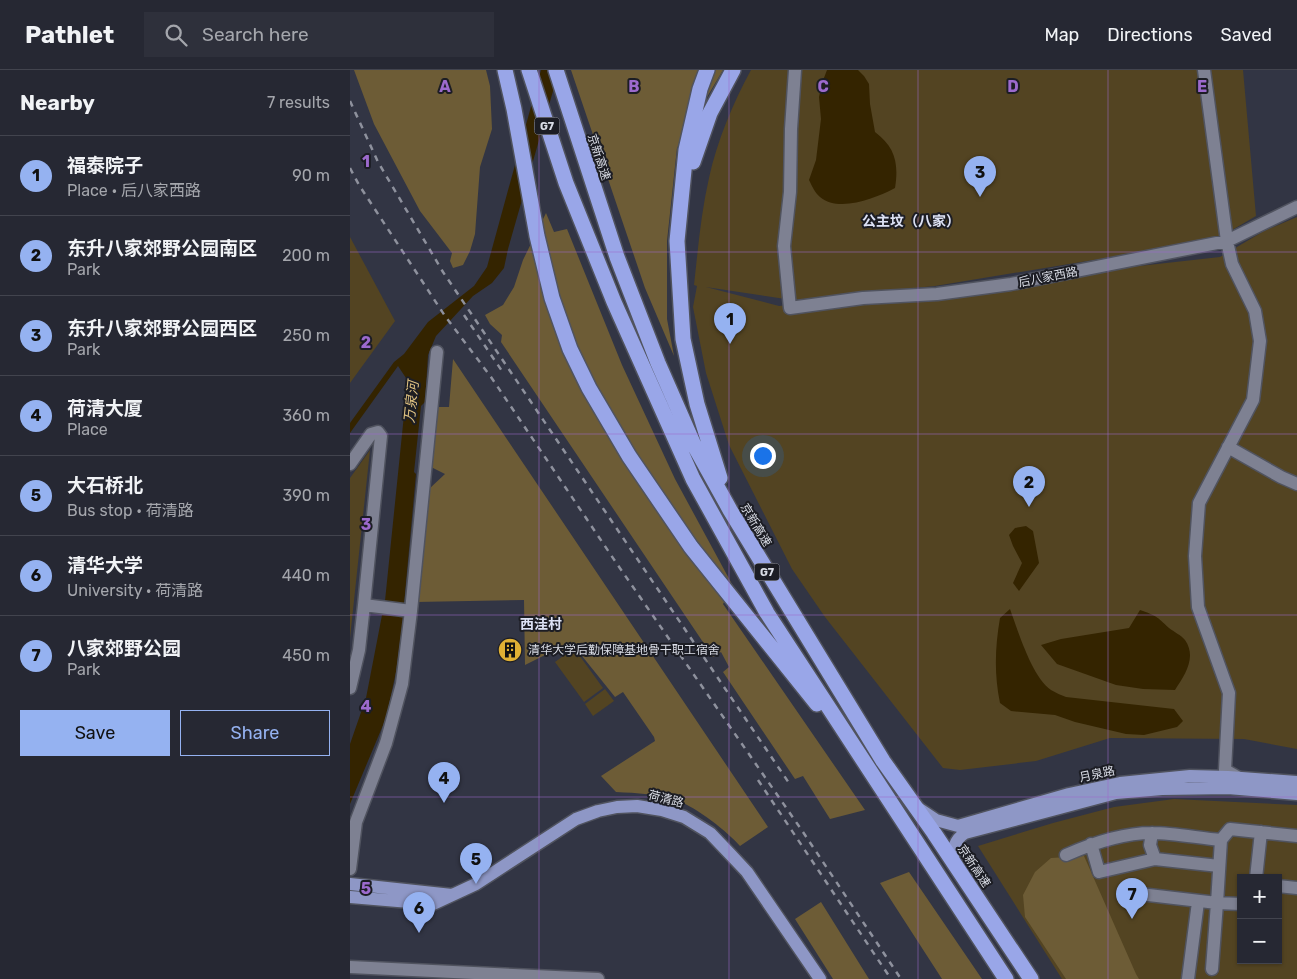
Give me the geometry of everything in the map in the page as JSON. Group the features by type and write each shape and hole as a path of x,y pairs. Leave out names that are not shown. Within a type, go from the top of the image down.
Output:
{"highway":[{"path":"504,70 514,109 537,236 552,298 570,349 588,388 628,456 691,547 860,757"},
{"name":"G7","path":"529,70 566,183 614,302 693,479 767,612 1006,979"},
{"name":"京新高速","path":"556,70 617,257 658,363 694,445 730,510 883,761 1031,979"},
{"path":"707,70 700,89 686,150 677,241 683,340 697,404 730,510"},
{"path":"682,194 705,126 730,76"}],"main road":[{"name":"月泉路","path":"914,804 936,820 958,826 1070,794 1120,783 1190,776 1297,782"},
{"name":"月泉路","path":"953,862 955,843 965,833 1116,793 1162,789 1228,788 1297,794"},
{"name":"荷清路","path":"350,897 434,904 476,884 576,819 617,807 637,806 662,810 684,818 710,833 747,872 820,979"},
{"path":"350,884 452,895"}],"street":[{"name":"后八家西路","path":"795,70 791,129 790,192 784,246 790,308 863,298 937,294 1011,284 1227,241 1297,207"},
{"path":"1204,70 1227,241 1232,264 1255,311 1260,341 1253,400 1199,503 1195,556 1198,607 1229,693 1224,770 1239,778"},
{"path":"350,870 356,822 386,744 402,684 437,352"},
{"path":"350,688 359,650 381,436 378,432 372,434 351,460"},
{"path":"1228,447 1297,484"},
{"path":"364,604 411,611"},
{"path":"1212,969 1221,840 1230,828 1297,836"},
{"path":"1256,874 1261,832"},
{"path":"1066,855 1091,844 1121,837 1152,833 1221,840"},
{"path":"1152,833 1150,845 1155,859"},
{"path":"1091,844 1099,872 1155,859 1219,866"},
{"path":"1282,886 1297,888"},
{"path":"1140,894 1198,902 1237,904"},
{"path":"1188,979 1198,902"},
{"path":"350,967 598,979"}],"shaded area":[{"path":"354,70 486,70 490,86 492,129 480,167 475,234 463,265 453,268 450,261 452,253 420,211 374,124"},
{"path":"571,70 723,70 677,148 667,241 667,319 674,356 645,288"},
{"path":"751,70 1243,70 1256,216 1215,240 935,286 792,300 706,287 779,306 1220,257 1264,231 1297,217 1297,749 1244,739 1110,738 1036,761 960,770 943,768 825,617 792,569 729,445 706,373 693,307 697,286 694,285 706,191 721,136"},
{"path":"546,213 554,232 567,229 622,365 675,479 733,586 723,604 865,810 830,819 803,776 795,779 723,672 729,667 721,652 713,657 501,342 502,335 490,324 485,315 503,305 514,287 523,260"},
{"path":"350,237 395,321 350,383"},
{"path":"453,359 768,827 740,846 711,821 685,804 655,795 616,792 601,776 655,741 654,737 623,692 615,697 574,646 564,653 555,650 525,665 524,600 415,602 429,489 445,474 431,467 437,407 449,407"},
{"path":"370,450 350,638 350,478"},
{"path":"574,648 603,688 584,702 555,662"},
{"path":"605,689 614,701 593,716 585,704"},
{"path":"1174,799 1297,805 1297,979 1062,979 978,846 1114,807"},
{"path":"1084,856 1139,979 1066,979 1025,917 1023,895 1035,872 1051,858"},
{"path":"909,872 982,979 942,979 880,883"},
{"path":"821,902 869,979 833,979 795,919"}],"water":[{"name":"万泉河","path":"541,70 559,70 504,268 492,283 473,296 436,336 428,355 425,402 421,406 414,472 416,474 404,604 385,601 405,405 406,378 398,366 350,433 350,423 394,362 404,354 428,322 474,286 487,267"},
{"path":"827,70 858,70 869,84 875,132 887,144 896,163 895,188 878,196 847,204 828,202 820,197 814,189 809,180 816,160 821,119 819,97"},
{"path":"1026,526 1033,531 1039,563 1019,591 1013,583 1022,563 1009,535 1015,528"},
{"path":"1010,609 1021,641 1032,664 1044,684 1051,690 1066,697 1174,709 1183,721 1177,727 1144,735 1126,734 1075,722 1055,715 1011,711 1000,703 996,660 1000,618"},
{"path":"383,610 404,612 396,672 386,718 350,804 350,744 366,698"},
{"path":"1140,610 1159,619 1183,638 1188,646 1190,659 1188,666 1175,690 1143,689 1116,685 1057,664 1041,645 1061,639 1129,628"}],"railway":[{"path":"350,101 378,162 443,272 789,783"},
{"path":"350,168 359,185 445,316 491,377 615,561 803,832 901,979"},
{"path":"464,315 502,371"},
{"path":"758,780 891,979"}],"place":[{"name":"东升八家郊野公园西区","path":"980,197"},
{"name":"福泰院子","path":"730,344"},
{"name":"东升八家郊野公园南区","path":"1029,507"},
{"name":"清华大学后勤保障基地骨干职工宿舍","path":"510,650"},
{"name":"荷清大厦","path":"444,803"},
{"name":"大石桥北","path":"476,884"},
{"name":"八家郊野公园","path":"1132,919"},
{"name":"清华大学","path":"419,933"}],"district":[{"name":"公主坟（八家）","path":"911,221"},
{"name":"西洼村","path":"541,624"}]}
